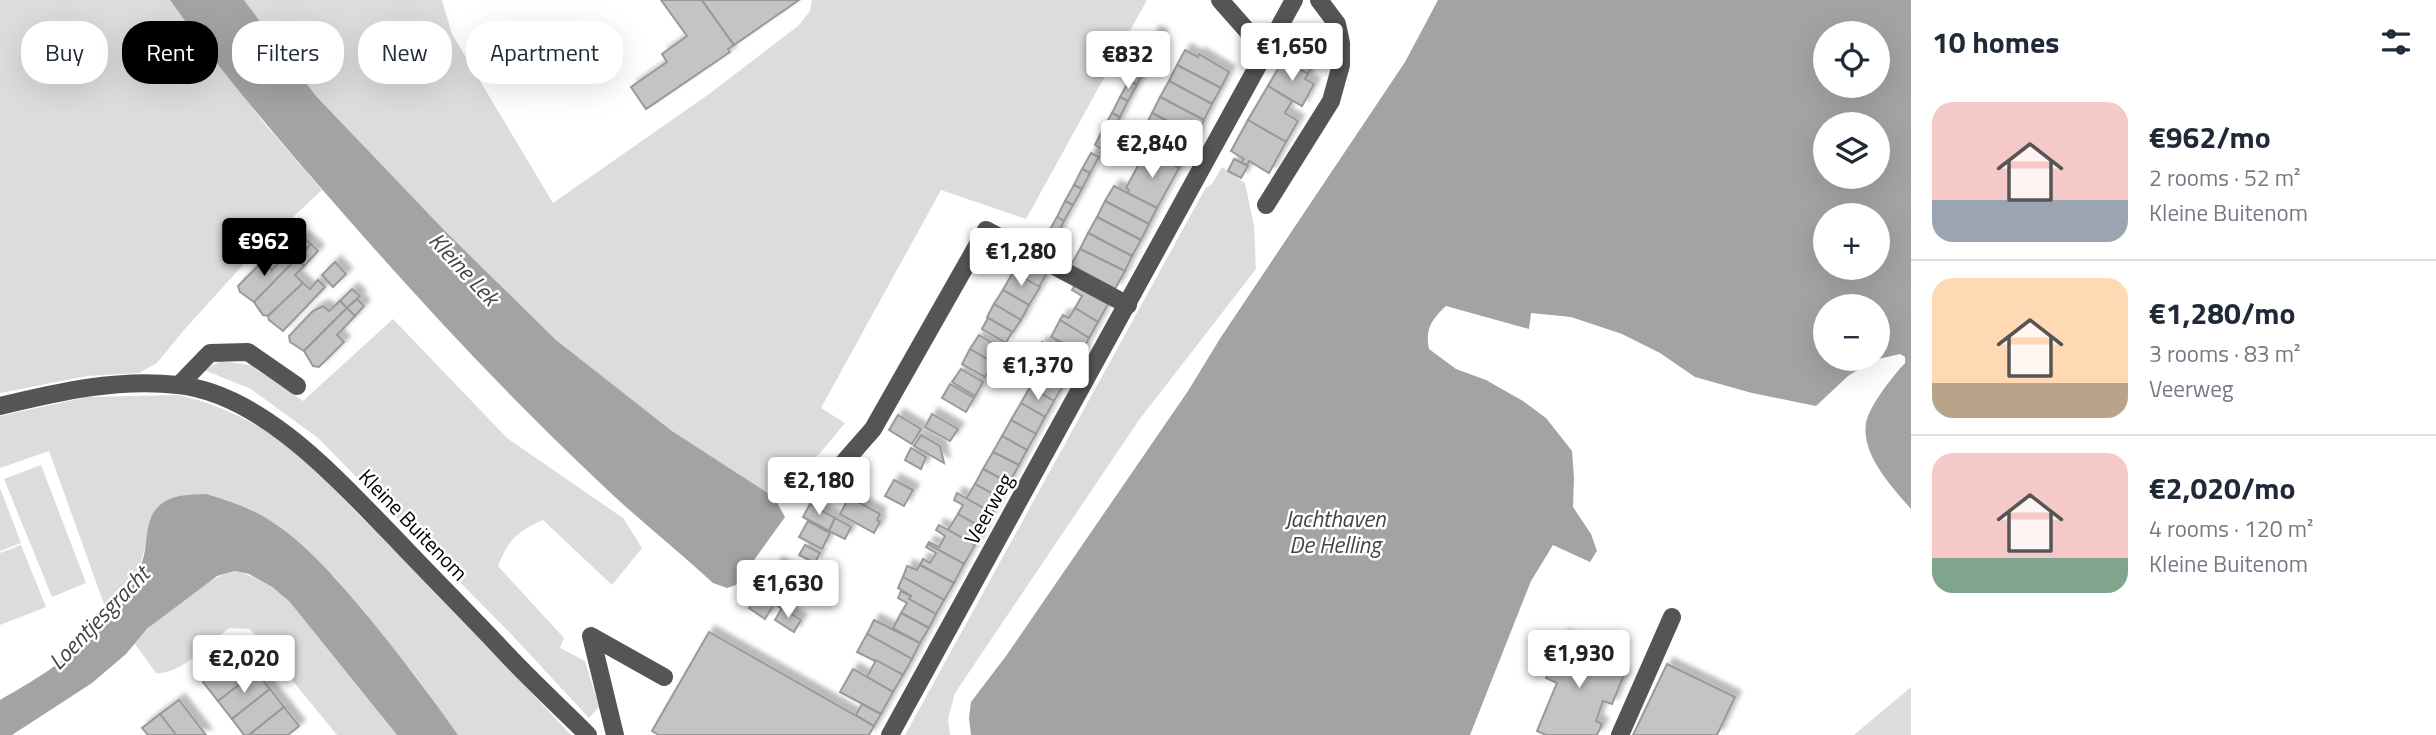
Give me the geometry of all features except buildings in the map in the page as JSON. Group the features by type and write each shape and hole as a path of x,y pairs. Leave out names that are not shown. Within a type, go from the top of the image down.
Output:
{"street":[{"path":"1220,0 1266,52"},
{"name":"Veerweg","path":"890,735 1294,0"},
{"path":"1266,205 1331,101 1341,65 1342,43 1337,23 1319,0"},
{"path":"823,486 873,429 986,230 1128,304"},
{"path":"179,385 210,353 248,352 297,386"},
{"name":"Kleine Buitenom","path":"0,406 86,386 179,385 236,403 261,418 323,466 503,652 588,735"},
{"path":"1620,735 1672,617"},
{"path":"615,735 591,636 664,677"}],"shaded area":[{"path":"0,0 170,0 186,21 122,21 122,84 218,84 218,63 232,84 322,190 252,255 157,363 139,373 87,376 0,393"},
{"path":"244,0 442,0 448,21 358,21 358,84 452,84 452,34 466,57 466,84 482,84 553,203 709,94 798,26 810,11 812,0 1147,0 1026,219 941,190 821,408 845,423 821,452 774,497 672,431 556,340 445,231 316,96 307,84 344,84 344,21 260,21"},
{"path":"1222,167 1245,183 1254,226 1256,269 1139,420 955,693 948,719 950,735 905,735 1205,189 1212,184"},
{"path":"393,319 507,438 623,518 642,548 612,585 543,520 515,537 498,566 564,638 560,648 585,661 599,707 589,718 512,635 318,438 251,389 204,370 221,361 250,365 303,401"},
{"path":"178,395 205,402 243,418 280,439 302,456 441,597 571,735 458,735 418,679 334,576 150,518 138,571 127,593 109,618 49,451 0,468 0,416 87,397"},
{"path":"41,465 86,583 52,597 4,479"},
{"path":"0,488 21,543 0,551"},
{"path":"21,545 46,607 0,625 0,553"},
{"path":"235,571 264,583 289,601 397,735 337,735 250,629 229,628 184,664 165,673 156,673 135,644 155,621 180,600 207,582"},
{"path":"1911,687 1911,735 1854,735 1861,729"}],"water":[{"path":"170,0 244,0 260,21 232,21 232,81 218,64 218,21 185,21"},
{"name":"Jachthaven De Helling","path":"1438,0 1911,0 1911,509 1880,470 1868,447 1866,435 1868,416 1876,400 1905,363 1905,357 1900,354 1890,356 1890,294 1813,294 1813,371 1856,371 1816,406 1752,393 1695,377 1660,353 1622,334 1571,317 1531,313 1529,329 1446,306 1430,325 1429,349 1456,369 1486,380 1546,418 1572,451 1573,507 1591,534 1597,551 1590,562 1553,545 1531,581 1470,735 971,735 971,702 1006,656 1188,391 1221,337 1405,62"},
{"name":"Kleine Lek","path":"234,84 307,84 445,231 556,340 672,431 774,497 785,517 736,585 727,588 713,583 565,449 408,286"},
{"path":"206,494 252,510 281,528 309,552 370,619 458,735 397,735 289,601 249,574 235,571 217,576 148,628 126,654 92,683 12,735 0,735 0,700 35,680 73,653 121,606 141,564 149,522 155,510 165,501 176,497"}],"water label":[{"name":"Loentjesgracht","path":"99,618"}]}
